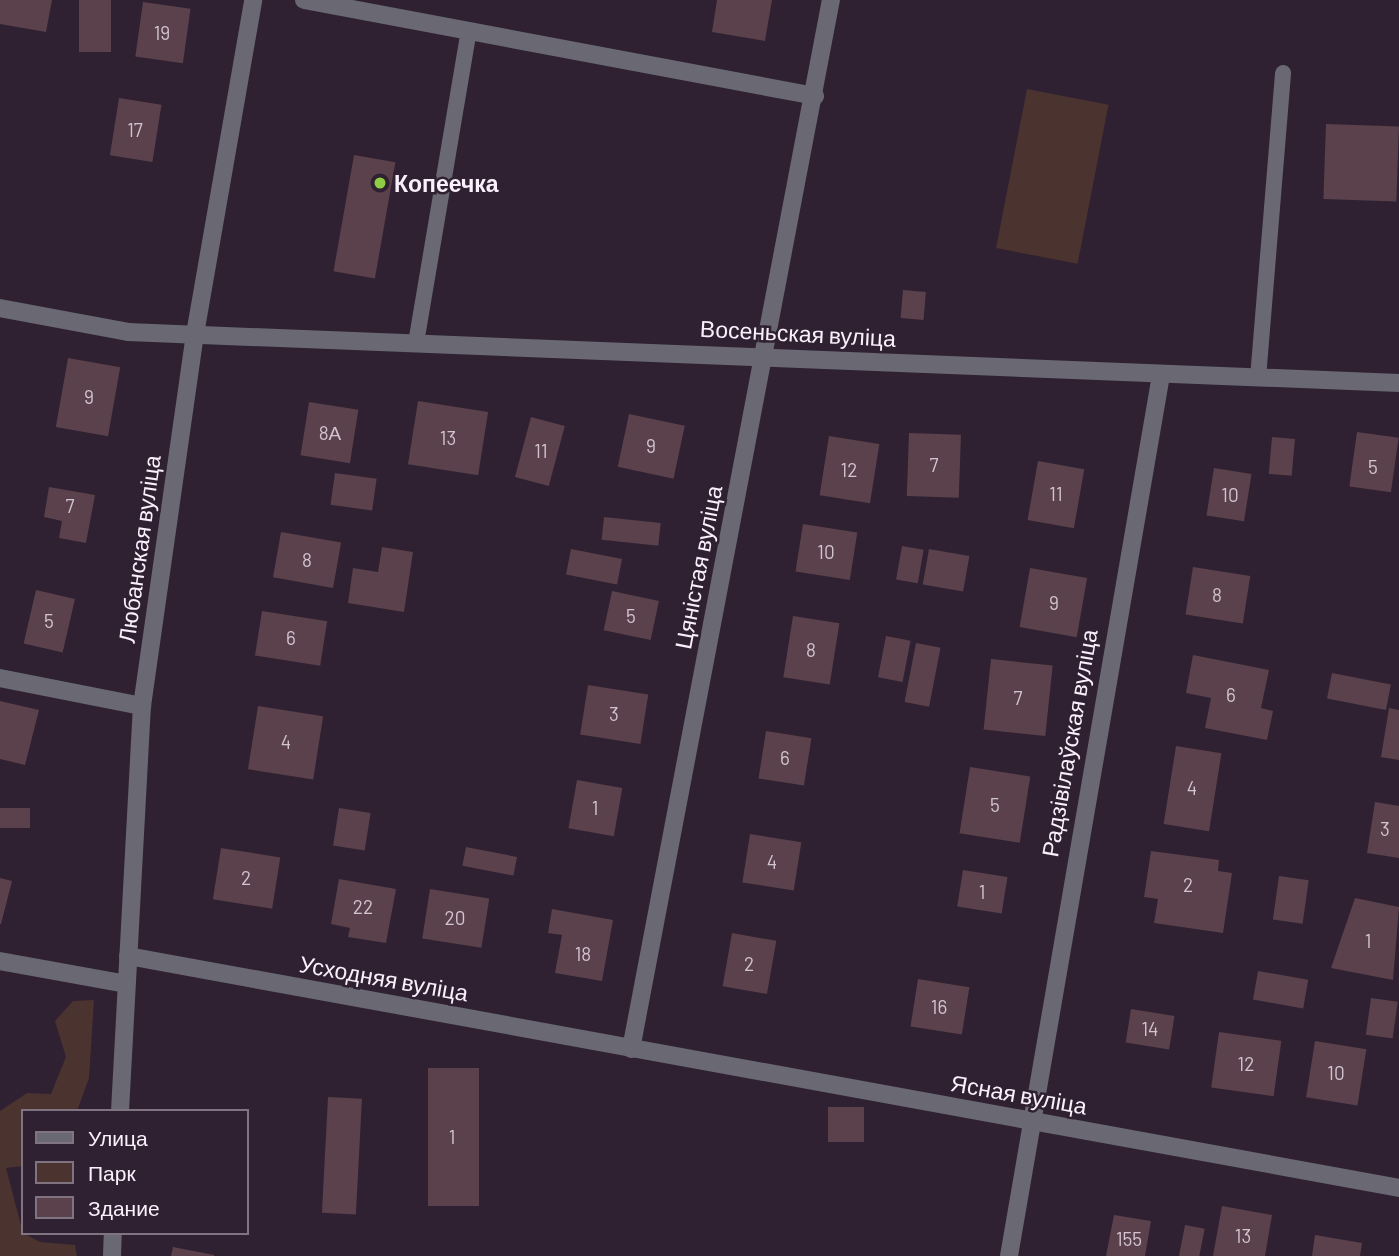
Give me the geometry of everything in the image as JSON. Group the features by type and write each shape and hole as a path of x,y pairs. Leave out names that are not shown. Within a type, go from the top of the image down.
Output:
{"street":[{"name":"Любанская вуліца","path":"120,1109 142,706 195,334 253,0"},
{"path":"304,0 815,96"},
{"name":"Цяністая вуліца","path":"631,1049 815,96 831,0"},
{"name":"Восеньская вуліца","path":"0,308 128,332 764,355 1161,375 1399,383"},
{"name":"Радзівілаўская вуліца","path":"1009,1256 1030,1121 1161,375"},
{"path":"0,678 142,706"},
{"name":"Усходняя вуліца","path":"128,956 631,1049"},
{"path":"0,961 126,984"},
{"name":"Ясная вуліца","path":"631,1049 1399,1188"},
{"path":"112,1256 113,1235"}],"lane":[{"path":"416,343 469,31"},
{"path":"1258,378 1283,73"}],"green space":[{"path":"1027,89 1108,105 1078,264 996,248"},
{"path":"94,1000 89,1078 78,1109 21,1109 21,1166 6,1168 21,1225 21,1235 40,1242 75,1245 77,1256 0,1256 0,1111 27,1093 51,1094 66,1057 55,1021 73,1001"}],"building":[{"path":"0,0 52,0 46,32 0,24"},
{"path":"79,0 111,0 111,52 79,52"},
{"path":"717,0 772,0 765,41 712,32"},
{"path":"143,2 191,9 183,63 135,56"},
{"path":"119,98 161,105 152,162 110,155"},
{"path":"1326,124 1399,127 1396,202 1323,199"},
{"path":"354,155 395,162 375,279 334,271"},
{"path":"903,290 926,292 923,320 901,318"},
{"path":"68,358 120,367 108,436 56,427"},
{"path":"418,401 488,412 478,475 408,464"},
{"path":"309,402 358,410 350,463 301,455"},
{"path":"629,414 685,426 674,479 618,467"},
{"path":"531,417 565,426 549,486 515,477"},
{"path":"1357,432 1399,438 1391,492 1349,486"},
{"path":"909,433 961,435 959,498 907,496"},
{"path":"829,436 879,444 870,503 820,495"},
{"path":"1272,437 1295,439 1292,476 1269,474"},
{"path":"1038,461 1084,469 1074,528 1028,520"},
{"path":"1214,468 1252,474 1244,521 1206,515"},
{"path":"335,473 377,479 372,511 331,505"},
{"path":"49,487 95,495 86,543 59,538 62,521 44,517"},
{"path":"604,517 661,523 658,546 602,540"},
{"path":"803,524 857,533 850,580 795,571"},
{"path":"281,532 341,543 333,588 273,577"},
{"path":"902,546 924,550 918,583 896,579"},
{"path":"382,547 413,552 404,612 348,603 353,568 378,572"},
{"path":"571,549 622,559 617,584 566,575"},
{"path":"929,549 969,556 963,592 923,584"},
{"path":"1193,567 1250,576 1243,623 1185,614"},
{"path":"1030,568 1087,578 1077,637 1020,627"},
{"path":"36,590 75,599 63,653 24,644"},
{"path":"612,591 659,601 651,640 604,630"},
{"path":"262,611 327,621 320,666 255,655"},
{"path":"793,616 839,623 830,685 783,677"},
{"path":"886,636 911,641 903,682 878,677"},
{"path":"916,643 941,648 929,707 905,702"},
{"path":"1193,655 1269,670 1261,708 1273,711 1267,740 1205,728 1211,698 1186,693"},
{"path":"991,659 1053,665 1045,736 984,730"},
{"path":"1332,673 1391,684 1386,710 1327,699"},
{"path":"588,685 648,695 640,744 580,734"},
{"path":"0,701 39,710 25,765 0,759"},
{"path":"258,706 323,716 313,780 248,769"},
{"path":"1389,708 1399,710 1399,760 1381,757"},
{"path":"766,731 811,738 804,786 758,778"},
{"path":"1176,746 1221,753 1209,831 1164,824"},
{"path":"970,767 1030,777 1020,843 960,833"},
{"path":"577,780 622,788 614,836 568,828"},
{"path":"1375,802 1399,806 1399,858 1367,853"},
{"path":"0,808 30,808 30,828 0,828"},
{"path":"339,808 371,813 365,851 333,846"},
{"path":"750,834 801,842 794,891 742,882"},
{"path":"466,847 517,857 513,876 462,866"},
{"path":"221,848 280,857 272,909 213,899"},
{"path":"1151,851 1219,860 1218,871 1232,873 1223,933 1154,923 1158,899 1144,897"},
{"path":"963,870 1007,877 1002,914 957,907"},
{"path":"1279,876 1309,880 1303,924 1273,920"},
{"path":"0,878 12,881 1,924 0,924"},
{"path":"339,879 396,889 386,943 348,937 350,928 331,924"},
{"path":"430,889 489,898 481,948 422,938"},
{"path":"1355,898 1399,907 1393,980 1331,968"},
{"path":"552,909 613,920 602,981 555,973 562,935 548,933"},
{"path":"732,933 776,941 767,994 723,986"},
{"path":"1258,971 1308,980 1303,1008 1253,1000"},
{"path":"918,979 969,987 962,1035 910,1026"},
{"path":"1371,998 1398,1002 1393,1038 1366,1035"},
{"path":"1131,1009 1174,1016 1169,1049 1126,1043"},
{"path":"1219,1032 1281,1041 1274,1096 1211,1087"},
{"path":"1315,1041 1366,1049 1357,1105 1306,1097"},
{"path":"428,1068 479,1068 479,1206 428,1206"},
{"path":"328,1097 362,1099 356,1215 322,1213"},
{"path":"828,1107 864,1107 864,1142 828,1142"},
{"path":"1222,1206 1272,1215 1265,1256 1213,1256"},
{"path":"1114,1215 1151,1221 1145,1256 1106,1256"},
{"path":"1185,1225 1205,1229 1199,1256 1179,1256"},
{"path":"1315,1235 1362,1243 1360,1256 1312,1256"},
{"path":"173,1247 214,1255 214,1256 171,1256"}],"place":[{"name":"Копеечка","path":"380,183"}]}
